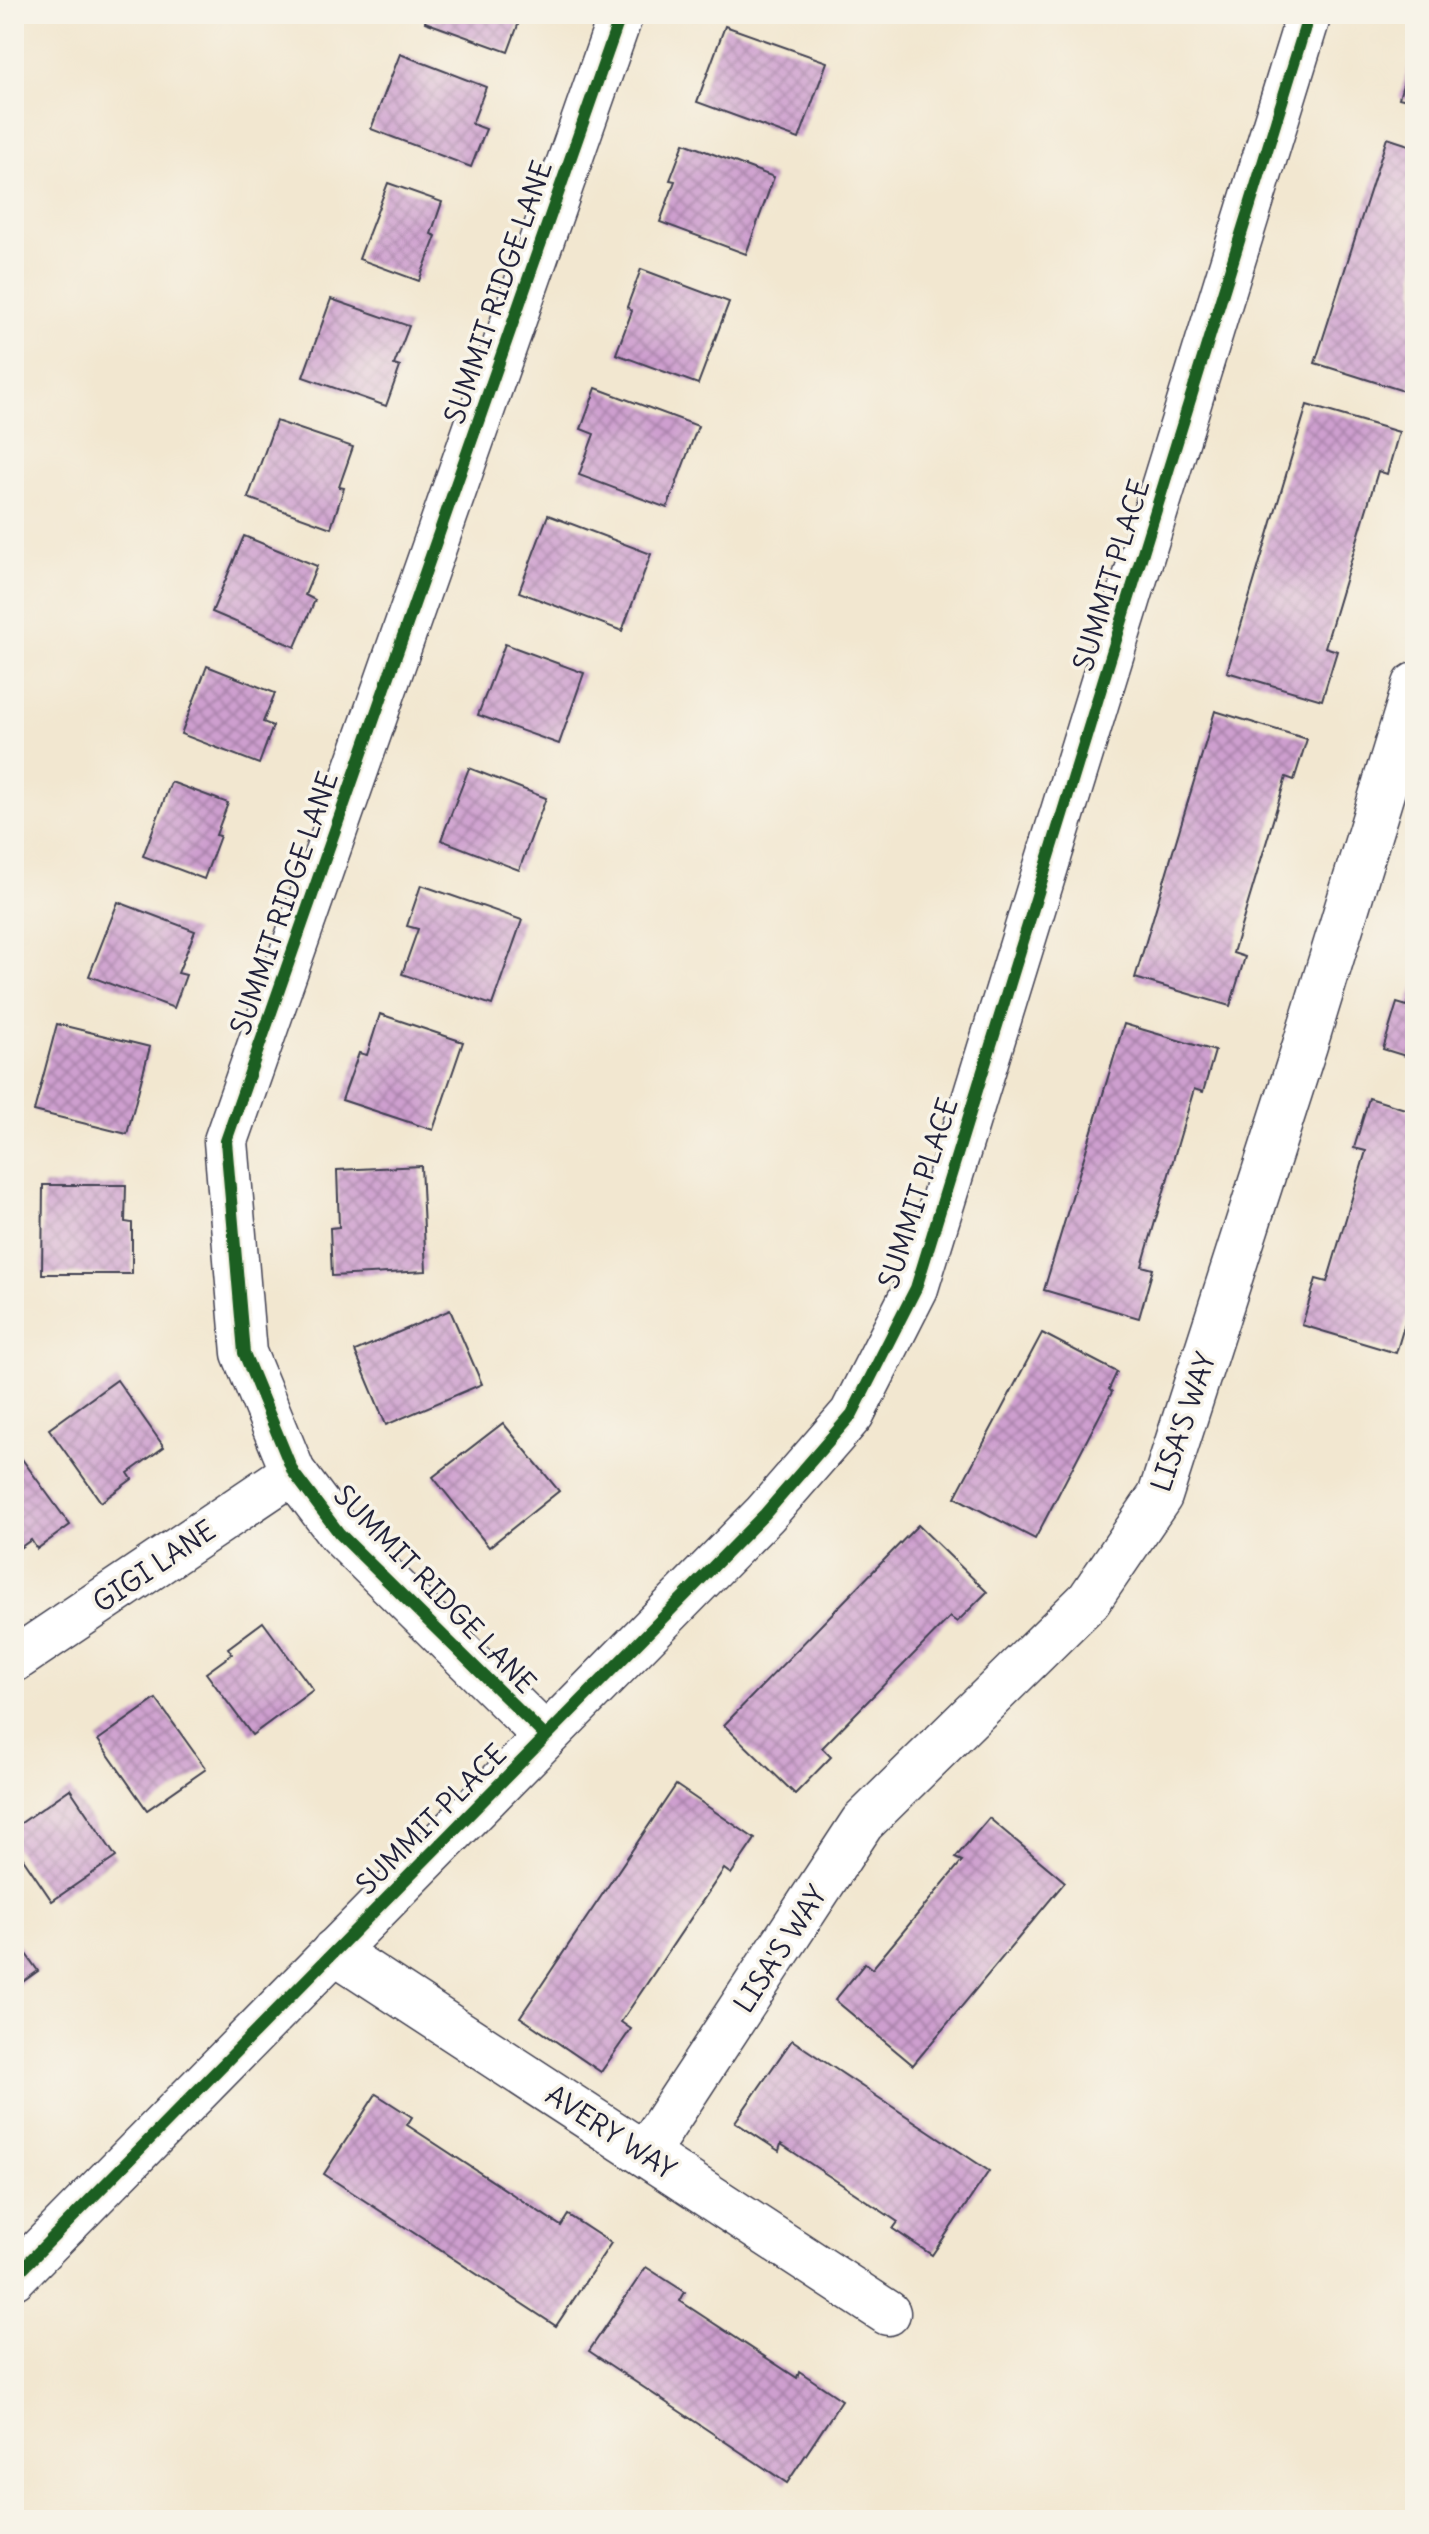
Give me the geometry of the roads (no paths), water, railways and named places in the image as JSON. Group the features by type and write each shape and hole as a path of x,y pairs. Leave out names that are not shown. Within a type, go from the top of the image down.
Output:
{"street":[{"name":"SUMMIT RIDGE LANE","path":"545,1736 339,1533 293,1472 244,1353 226,1141 621,14"},
{"name":"SUMMIT PLACE","path":"14,2277 765,1514 852,1414 916,1288 1309,14"},
{"name":"LISA'S WAY","path":"645,2154 862,1823 1089,1600 1160,1496 1305,1045 1415,685"},
{"name":"GIGI LANE","path":"14,1660 293,1472"},
{"name":"AVERY WAY","path":"334,1951 888,2313"}]}
